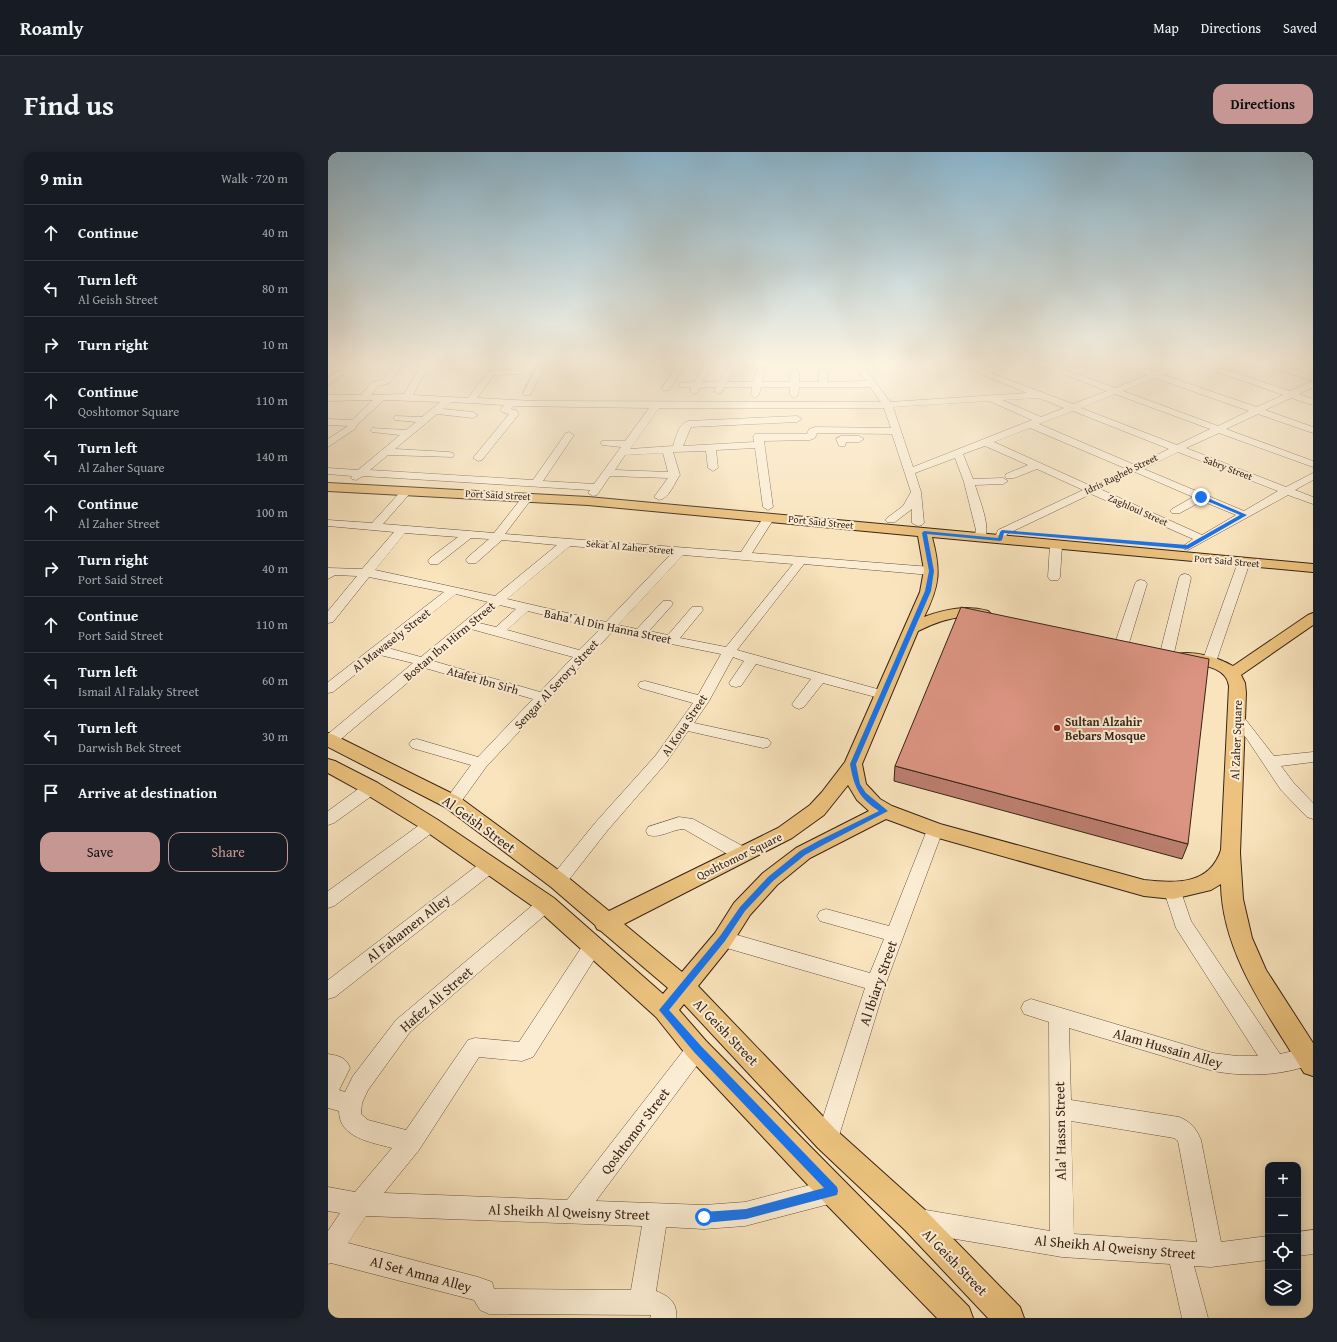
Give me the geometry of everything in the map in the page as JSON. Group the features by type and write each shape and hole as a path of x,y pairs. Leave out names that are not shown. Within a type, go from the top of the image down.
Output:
{"main road":[{"name":"Port Said Street","path":"328,479 356,477 595,490 768,512 1001,536 1188,547 1313,558"},
{"name":"Port Said Street","path":"328,487 528,497 891,520 921,528"},
{"path":"853,764 928,591 931,571 921,528"},
{"name":"Port Said Street","path":"1001,536 1056,545 1313,568"},
{"path":"911,628 937,616 957,612 996,616"},
{"path":"1137,647 1209,662 1226,669 1232,674 1313,618"},
{"name":"Al Zaher Square","path":"853,764 857,785 873,804 885,811 935,830 1144,888 1173,891 1204,884 1218,875 1226,863 1231,850 1237,718 1237,685 1232,674"},
{"name":"Al Geish Street","path":"329,739 452,802 558,881 605,923 682,986 827,1139 915,1220 1008,1318"},
{"name":"Qoshtomor Square","path":"605,923 785,833 803,822 829,797 853,764"},
{"path":"328,765 371,788 431,825 488,866 546,904 592,947 664,1010 697,1049 833,1191 958,1318"},
{"path":"664,1010 682,986 722,939 742,909 756,893 786,866 820,843 885,811"},
{"path":"1231,850 1232,899 1241,938 1256,975 1310,1060"}],"street":[{"path":"330,436 352,427 358,419"},
{"path":"416,419 424,420"},
{"path":"478,458 510,419"},
{"path":"595,490 646,419"},
{"path":"659,497 674,480 675,470 672,450 685,426 688,424 791,419"},
{"path":"893,419 916,492 921,528"},
{"name":"Sabry Street","path":"1103,419 1313,501"},
{"path":"1192,419 1313,464"},
{"name":"Idris Ragheb Street","path":"1001,536 1090,489 1238,419"},
{"path":"1281,419 1313,430"},
{"path":"356,477 424,420"},
{"path":"909,472 1040,420"},
{"path":"330,436 354,423"},
{"path":"1030,424 1244,515"},
{"path":"375,430 408,433"},
{"path":"605,442 626,448 672,450 711,448 759,439 810,437 812,436 812,431 815,430 898,435"},
{"path":"535,484 569,435"},
{"path":"842,444 842,439 898,435"},
{"path":"744,556 768,512 759,439"},
{"name":"Zaghloul Street","path":"985,442 1202,539"},
{"path":"711,448 713,468"},
{"path":"385,452 449,455"},
{"path":"396,463 405,453"},
{"path":"958,453 968,482 981,534"},
{"path":"968,482 1007,479 1038,466"},
{"name":"Port Said Street","path":"328,471 356,477 535,484 595,490"},
{"path":"608,473 675,475"},
{"path":"1188,547 1313,476"},
{"path":"375,526 407,491"},
{"path":"891,520 906,510 911,504 916,492"},
{"path":"472,560 498,536 528,497"},
{"path":"1176,511 1201,497"},
{"name":"Sekat Al Zaher Street","path":"328,522 931,571"},
{"path":"328,619 403,528"},
{"path":"434,561 469,534"},
{"name":"Bostan Ibn Hirm Street","path":"329,739 424,662 567,542"},
{"path":"1054,577 1056,545"},
{"name":"Sengar Al Serory Street","path":"452,802 481,763 680,551"},
{"name":"Al Koua Street","path":"558,881 601,827 661,759 686,726 702,701 729,652 801,560"},
{"path":"1209,662 1244,562"},
{"name":"Baha' Al Din Hanna Street","path":"330,573 366,573 454,590 640,634 729,652 882,695"},
{"path":"1137,647 1184,578"},
{"path":"1137,647 1141,584"},
{"name":"Al Mawasely Street","path":"328,689 454,590"},
{"path":"328,602 342,603"},
{"path":"640,634 667,604"},
{"path":"498,632 525,607"},
{"path":"671,640 697,610"},
{"path":"469,624 582,655"},
{"name":"Atafet Ibn Sirh","path":"379,650 543,697"},
{"path":"736,683 753,658"},
{"path":"799,704 820,677"},
{"path":"645,685 702,701"},
{"path":"1237,718 1252,736 1294,795 1313,813"},
{"path":"686,726 763,744"},
{"path":"417,744 481,763"},
{"path":"1270,762 1313,757"},
{"path":"328,819 371,788"},
{"path":"1294,795 1313,799"},
{"path":"654,831 679,823 687,824 742,854"},
{"path":"328,901 431,825"},
{"name":"Al Ibiary Street","path":"827,1139 876,983 935,830"},
{"name":"Al Fahamen Alley","path":"328,991 488,866"},
{"path":"1173,891 1182,923 1275,1064"},
{"name":"Hafez Ali Street","path":"351,1103 360,1083 402,1026 546,904"},
{"path":"826,916 895,935"},
{"path":"722,939 876,983"},
{"path":"329,1251 360,1204 411,1142 472,1050 475,1047 522,1052 529,1047 592,947"},
{"name":"Alam Hussain Alley","path":"1031,1008 1213,1062 1238,1066 1310,1060"},
{"name":"Ala' Hassn Street","path":"1059,1017 1062,1245"},
{"name":"Qoshtomor Street","path":"573,1212 697,1049"},
{"path":"328,1063 337,1065 340,1068 328,1091"},
{"path":"328,1098 351,1103 350,1113 353,1121 362,1129 411,1142"},
{"path":"1060,1109 1179,1128 1186,1133 1190,1140 1211,1255"},
{"name":"Al Sheikh Al Qweisny Street","path":"328,1198 360,1204 704,1217 746,1214 833,1191"},
{"path":"642,1302 656,1216"},
{"name":"Al Sheikh Al Qweisny Street","path":"915,1220 1062,1245 1211,1255 1265,1248"},
{"path":"1301,1244 1313,1242"},
{"name":"Al Set Amna Alley","path":"329,1251 478,1289 483,1291 485,1297 489,1301 656,1303 662,1306 664,1311 663,1318"},
{"path":"1179,1253 1195,1318"}],"building":[{"name":"Sultan Alzahir Bebars Mosque","path":"961,607 1209,659 1188,844 895,766"}],"place":[{"name":"Sultan Alzahir Bebars Mosque","path":"1057,728"}],"route":[{"path":"704,1217 746,1214 833,1191 697,1049 664,1010 682,986 722,939 742,909 770,879 803,853 885,811 873,804 857,785 853,764 928,591 931,571 924,533 1000,540 1002,532 1188,547 1244,515 1201,497"}]}
